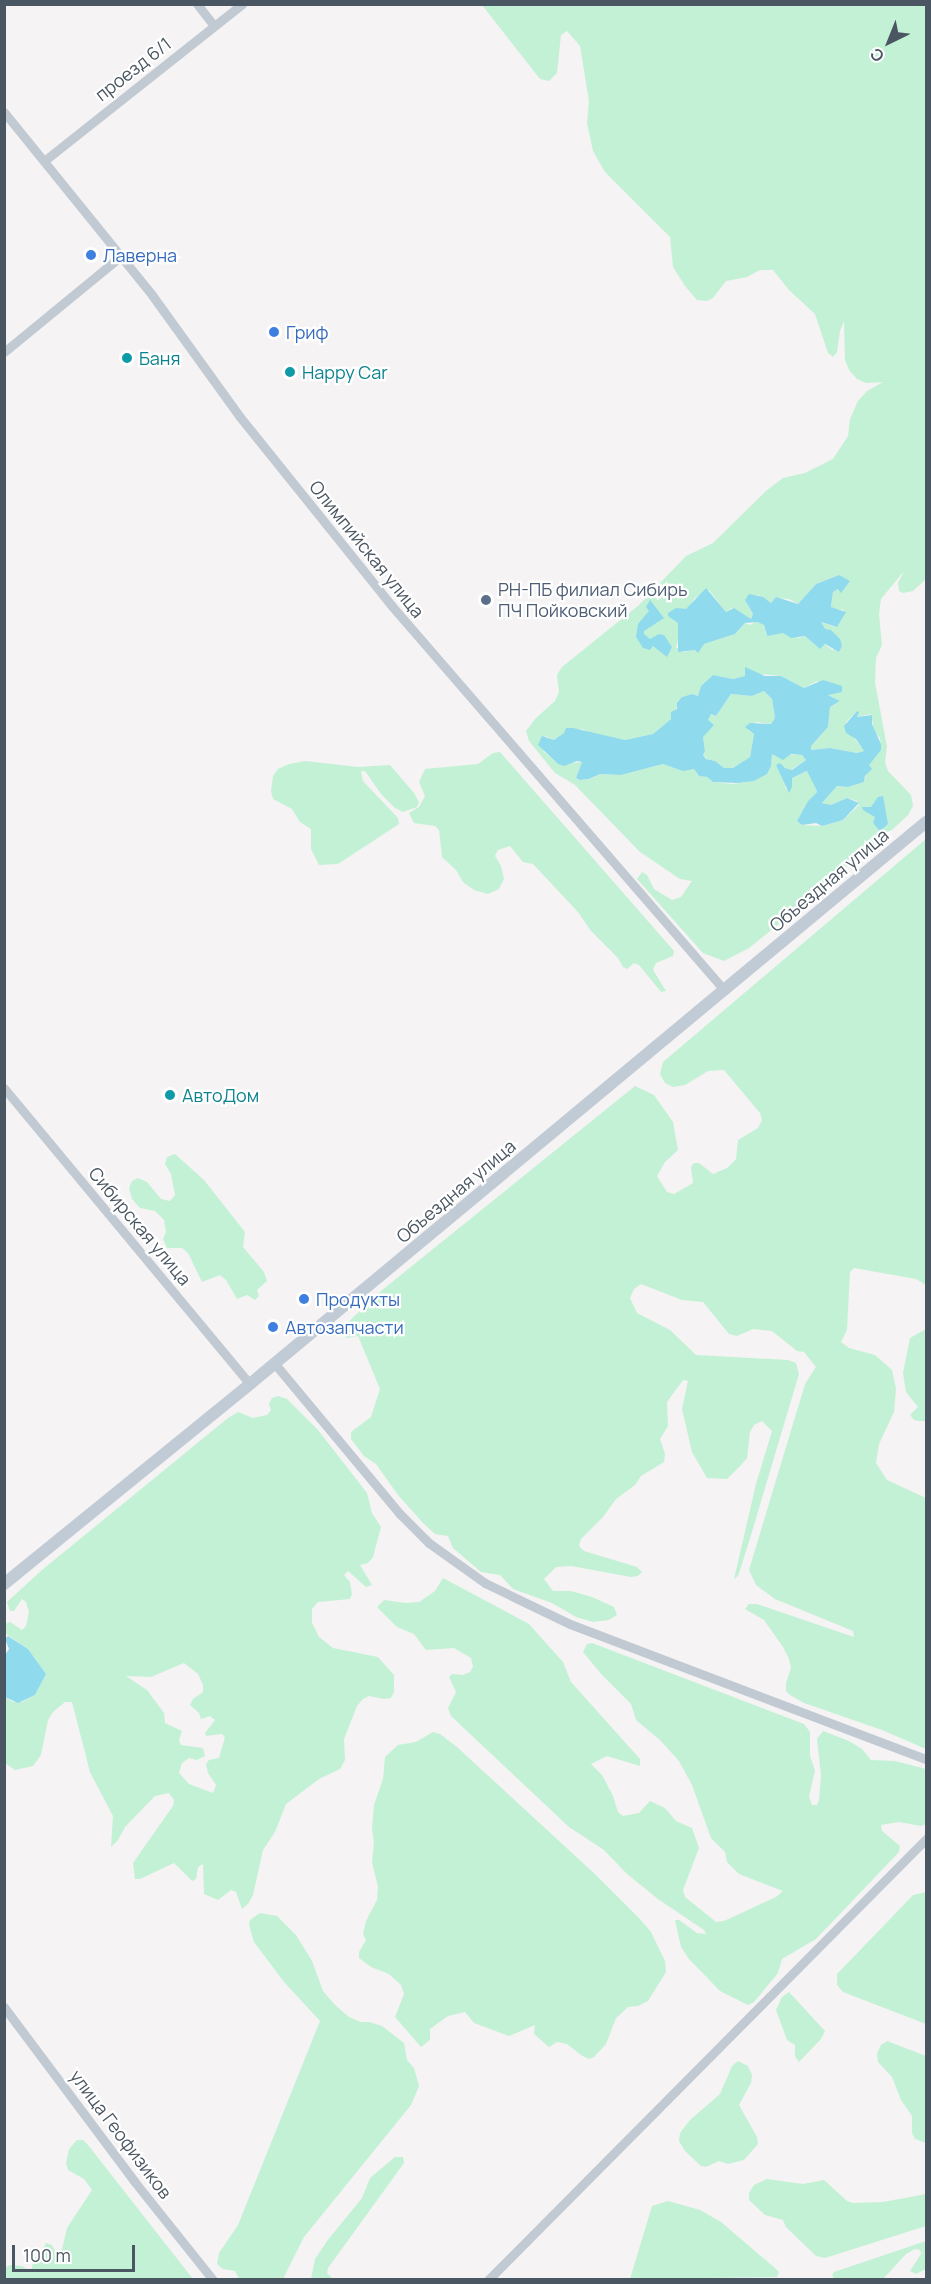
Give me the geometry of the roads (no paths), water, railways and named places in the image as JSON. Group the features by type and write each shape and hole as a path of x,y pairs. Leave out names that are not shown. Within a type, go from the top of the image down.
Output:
{"street":[{"path":"197,4 214,26"},
{"name":"проезд 6/1","path":"44,161 242,4"},
{"name":"Олимпийская улица","path":"4,112 121,256 192,348 240,417 391,605 725,991"},
{"path":"4,352 121,256"},
{"name":"Объездная улица","path":"4,1584 275,1364 927,822"},
{"name":"Сибирская улица","path":"4,1088 250,1384"},
{"path":"275,1364 399,1513 429,1543 485,1583 570,1624 927,1759"},
{"path":"488,2280 927,1839"},
{"name":"улица Геофизиков","path":"4,2007 134,2181 213,2280"}],"water":[{"path":"839,575 850,581 841,593 838,589 833,592 831,607 846,612 837,627 821,622 825,629 831,630 840,639 842,646 839,652 825,644 820,649 805,636 791,638 783,633 767,636 764,625 758,622 745,623 735,634 704,644 698,653 695,650 678,652 678,623 668,616 668,613 676,608 686,609 706,588 726,612 734,608 751,619 753,614 745,600 749,594 763,597 771,603 776,597 798,604 816,584"},
{"path":"650,600 664,618 644,631 644,634 650,639 659,634 664,635 672,647 667,657 653,646 650,650 643,648 636,637 638,624 649,611 646,607"},
{"path":"745,667 765,676 781,676 804,688 823,680 842,686 842,692 828,695 840,701 830,707 828,727 811,746 811,750 830,748 857,753 864,751 856,739 846,733 844,726 857,711 859,712 857,717 872,715 872,724 881,744 881,750 869,765 872,769 865,776 864,782 848,787 837,786 822,803 831,805 847,798 859,803 843,820 822,826 816,823 802,825 797,821 808,801 817,792 816,789 807,771 792,778 789,793 776,765 780,763 792,770 806,760 802,755 791,754 783,760 772,754 771,766 767,774 754,781 738,783 713,782 707,777 699,776 694,769 683,771 663,764 621,775 600,774 580,780 576,778 582,762 577,761 564,766 558,764 538,745 542,736 554,740 564,733 566,728 625,740 653,734 671,719 671,712 677,709 677,703 682,697 692,694 698,696 701,686 713,675 733,679 745,676","holes":["764,691 772,699 775,718 771,724 750,723 745,727 754,734 750,757 733,768 724,768 715,761 706,759 703,755 705,751 703,737 714,725 708,720 711,714 716,716 731,694 752,696"]},
{"path":"883,796 888,824 880,831 873,823 875,817 862,807 871,807 878,797"},
{"path":"8,1636 28,1649 46,1674 35,1695 18,1703 5,1697 5,1655 9,1649 5,1639"}],"place":[{"name":"Лаверна","path":"91,255"},
{"name":"Гриф","path":"274,332"},
{"name":"Баня","path":"127,358"},
{"name":"Happy Car","path":"290,372"},
{"name":"РН-ПБ филиал Сибирь ПЧ Пойковский","path":"486,600"},
{"name":"АвтоДом","path":"170,1095"},
{"name":"Продукты","path":"304,1299"},
{"name":"Автозапчасти","path":"273,1327"}]}
